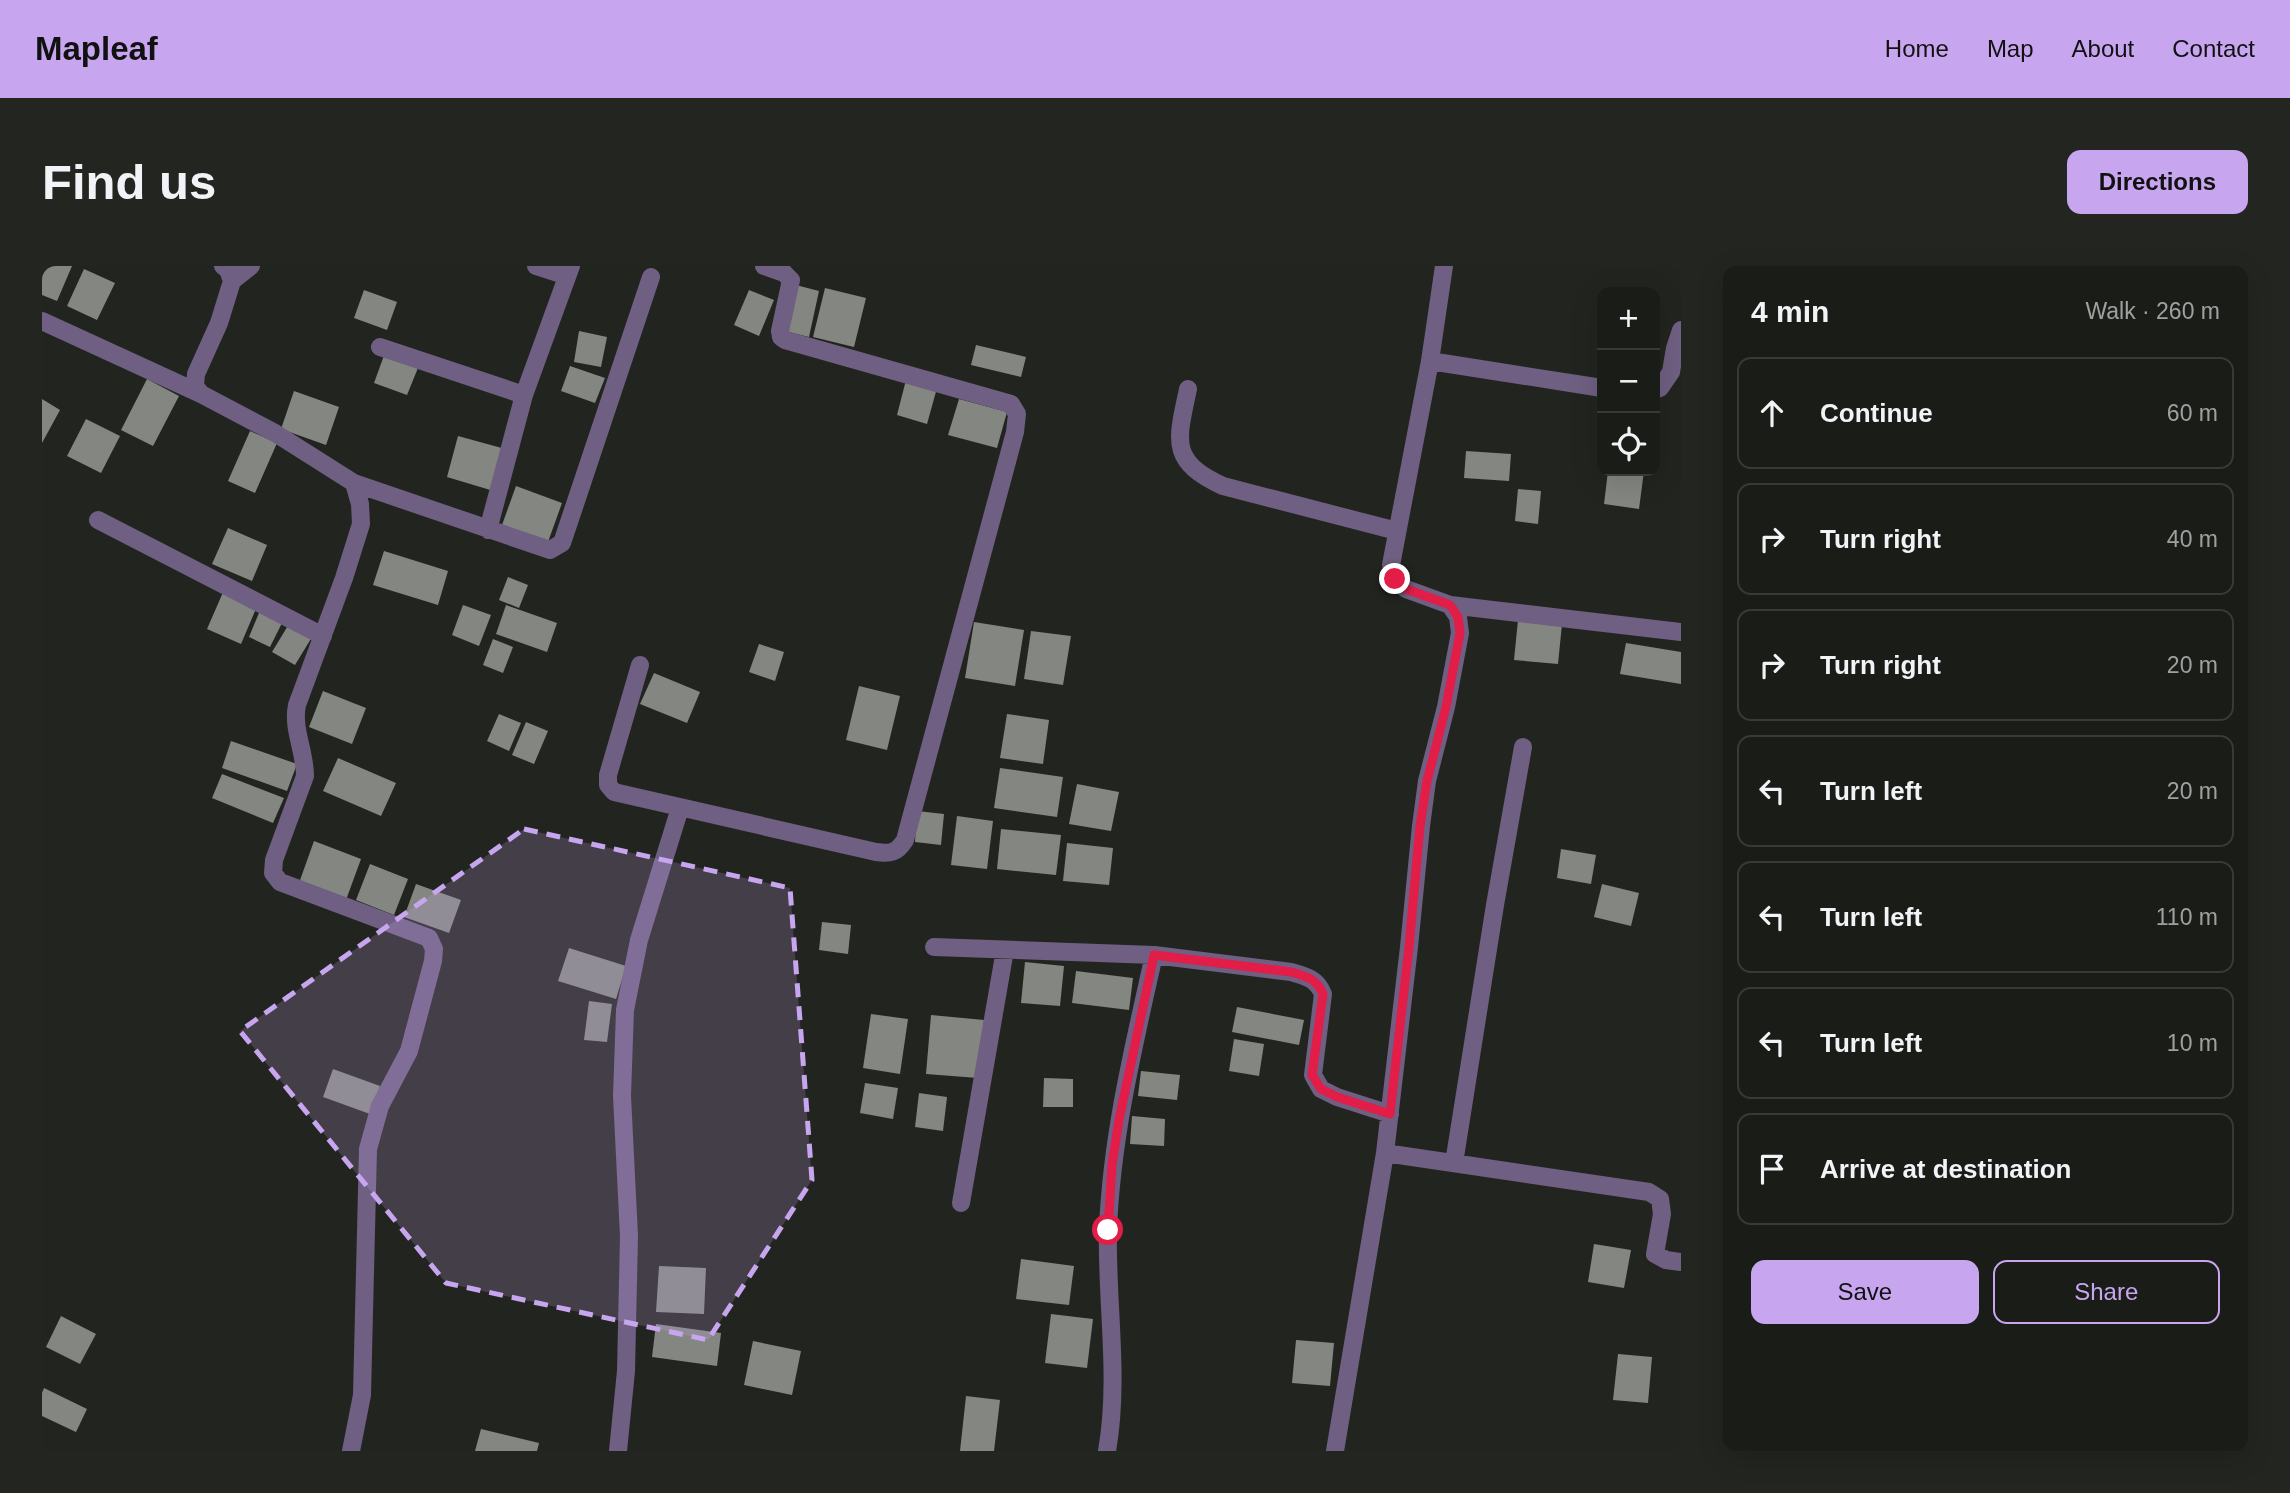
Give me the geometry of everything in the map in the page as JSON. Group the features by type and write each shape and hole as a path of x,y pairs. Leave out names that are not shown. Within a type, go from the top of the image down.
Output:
{"street":[{"path":"201,394 195,386 196,374 219,323 227,273 251,266"},
{"path":"488,530 524,395 569,271 536,266"},
{"path":"640,665 608,775 608,785 614,792 876,852 889,853 899,849 905,840 1015,432 1017,414 1011,404 785,340 780,331 790,280 784,273 764,266"},
{"path":"1444,266 1430,361 1391,565 1395,579 1406,589 1450,605 1681,632"},
{"path":"42,321 201,394 275,433 354,483 550,550 562,543 651,277"},
{"path":"1660,388 1671,372 1681,330"},
{"path":"380,347 524,395"},
{"path":"1430,361 1597,387"},
{"path":"1188,389 1180,429 1182,452 1200,475 1223,486 1397,531"},
{"path":"351,1451 362,1395 368,1149 380,1106 410,1051 434,949 429,939 280,882 273,873 274,860 305,776 295,723 297,705 360,524 360,504 354,483"},
{"path":"98,520 323,636"},
{"path":"1335,1451 1385,1153 1420,826 1427,781 1446,707 1460,633 1458,617 1450,605"},
{"path":"1454,1163 1523,747"},
{"path":"618,1451 626,1371 629,1250 622,1096 625,1010 639,940 680,808"},
{"path":"934,947 1154,955 1308,976 1319,984 1323,994 1312,1075 1321,1089 1337,1097 1390,1114"},
{"path":"961,1203 1005,950"},
{"path":"1107,1451 1111,1426 1112,1380 1108,1230 1112,1165 1126,1082 1154,955"},
{"path":"1385,1153 1648,1192 1660,1199 1662,1213 1655,1254 1666,1260 1681,1262"}],"highlighted area":[{"path":"524,829 790,888 812,1180 708,1340 446,1283 240,1031"}],"building":[{"path":"42,266 72,266 57,301 42,295"},
{"path":"84,269 115,283 97,320 67,306"},
{"path":"792,284 819,291 809,337 781,330"},
{"path":"825,288 866,298 854,347 813,337"},
{"path":"364,290 397,302 387,330 354,318"},
{"path":"749,290 774,300 759,336 734,325"},
{"path":"579,331 607,337 601,367 574,362"},
{"path":"976,345 1026,357 1021,377 971,365"},
{"path":"386,350 420,363 407,395 374,383"},
{"path":"570,366 605,378 595,403 561,391"},
{"path":"147,379 179,396 153,446 121,430"},
{"path":"906,380 937,388 927,424 897,415"},
{"path":"294,391 339,407 326,445 281,429"},
{"path":"42,399 60,410 42,443"},
{"path":"959,399 1007,412 997,448 948,435"},
{"path":"86,419 120,436 101,473 67,456"},
{"path":"250,431 277,443 255,493 228,481"},
{"path":"458,436 509,450 497,492 447,477"},
{"path":"1466,451 1511,454 1509,481 1464,478"},
{"path":"1607,476 1643,476 1639,509 1604,504"},
{"path":"516,486 562,503 548,542 502,525"},
{"path":"1518,489 1541,491 1538,524 1515,521"},
{"path":"228,528 267,545 252,581 212,564"},
{"path":"384,551 448,571 438,605 373,585"},
{"path":"508,577 528,585 519,608 499,600"},
{"path":"224,590 258,604 241,644 207,629"},
{"path":"463,605 491,615 479,646 452,635"},
{"path":"506,605 557,623 547,652 496,634"},
{"path":"261,608 284,619 270,647 249,637"},
{"path":"1518,620 1562,624 1558,664 1514,660"},
{"path":"974,622 1024,630 1015,686 965,678"},
{"path":"289,624 312,637 295,665 272,652"},
{"path":"1031,631 1071,636 1063,685 1024,679"},
{"path":"493,639 513,647 503,673 483,665"},
{"path":"1626,643 1681,652 1681,684 1620,674"},
{"path":"759,644 784,652 775,681 749,672"},
{"path":"654,673 700,692 687,723 640,704"},
{"path":"859,686 900,696 887,750 846,740"},
{"path":"323,691 366,708 352,744 309,727"},
{"path":"499,714 521,723 509,751 487,741"},
{"path":"1007,714 1049,720 1043,764 1000,758"},
{"path":"526,722 548,731 534,764 512,755"},
{"path":"231,741 297,764 287,791 222,768"},
{"path":"338,758 396,783 381,816 323,791"},
{"path":"1000,768 1063,777 1057,817 994,808"},
{"path":"222,774 284,798 273,823 212,798"},
{"path":"1077,784 1119,792 1111,831 1069,824"},
{"path":"917,811 944,814 941,845 915,842"},
{"path":"957,816 993,821 987,869 951,865"},
{"path":"1001,829 1061,835 1056,875 997,869"},
{"path":"314,841 361,859 346,900 299,883"},
{"path":"1067,843 1113,848 1109,885 1063,881"},
{"path":"1561,849 1596,855 1591,884 1557,878"},
{"path":"370,864 408,879 394,915 356,900"},
{"path":"416,884 461,900 449,933 404,917"},
{"path":"1602,884 1639,893 1631,926 1594,917"},
{"path":"822,922 851,925 848,954 819,950"},
{"path":"569,948 626,966 616,999 558,981"},
{"path":"1025,962 1064,966 1060,1006 1021,1003"},
{"path":"1076,971 1133,978 1129,1010 1072,1003"},
{"path":"589,1001 612,1004 607,1042 584,1040"},
{"path":"1237,1007 1304,1020 1299,1045 1232,1032"},
{"path":"871,1014 908,1019 900,1074 863,1068"},
{"path":"931,1015 984,1020 978,1078 926,1074"},
{"path":"1234,1039 1264,1044 1259,1076 1229,1071"},
{"path":"333,1069 380,1086 370,1114 323,1097"},
{"path":"1141,1071 1180,1075 1177,1100 1138,1096"},
{"path":"1044,1078 1073,1079 1073,1107 1043,1107"},
{"path":"865,1083 898,1088 893,1119 860,1113"},
{"path":"919,1093 947,1097 943,1131 915,1127"},
{"path":"1132,1116 1165,1119 1164,1146 1130,1144"},
{"path":"1594,1244 1631,1250 1624,1288 1588,1282"},
{"path":"1021,1259 1074,1266 1069,1305 1016,1299"},
{"path":"659,1266 706,1268 704,1314 656,1312"},
{"path":"1051,1314 1093,1319 1087,1368 1045,1363"},
{"path":"61,1316 96,1334 80,1364 46,1347"},
{"path":"656,1324 721,1333 717,1366 652,1357"},
{"path":"1296,1340 1334,1343 1330,1386 1292,1383"},
{"path":"753,1341 801,1351 792,1395 744,1385"},
{"path":"1618,1354 1652,1357 1648,1403 1613,1400"},
{"path":"44,1388 87,1409 76,1432 42,1416"},
{"path":"966,1396 1000,1400 994,1451 960,1451"},
{"path":"481,1429 539,1443 537,1451 475,1451"}],"route":[{"path":"1108,1230 1112,1165 1119,1120 1154,955 1308,976 1319,984 1323,994 1312,1075 1321,1089 1390,1114 1420,826 1427,781 1446,707 1460,633 1458,617 1450,605 1406,589 1395,579"}]}
